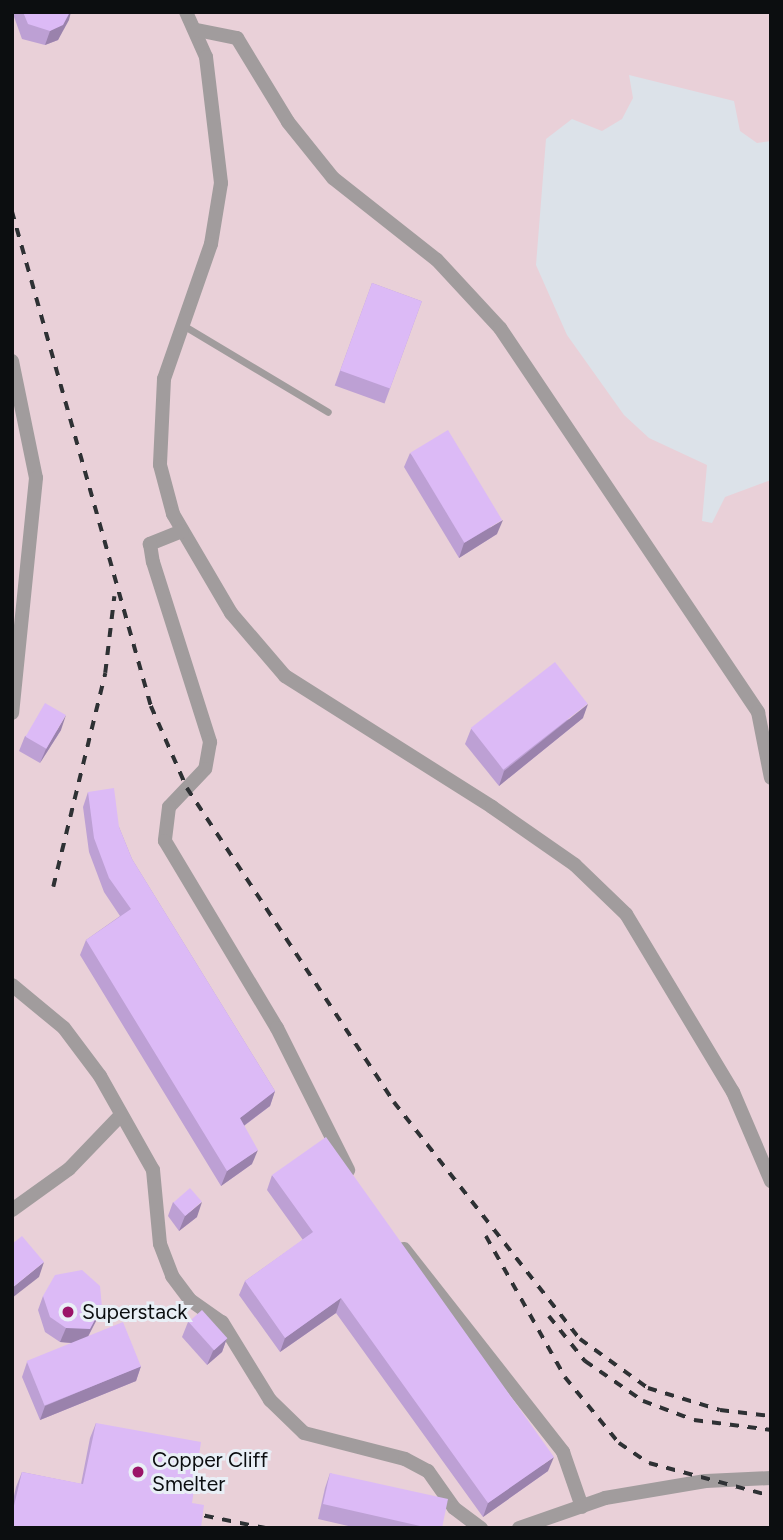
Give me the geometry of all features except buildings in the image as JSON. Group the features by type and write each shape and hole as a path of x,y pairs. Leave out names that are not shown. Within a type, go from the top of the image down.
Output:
{"street":[{"path":"186,12 197,30 221,183 211,244 180,323 159,427 160,465 182,531 231,614 285,676 492,807 575,865 619,906 733,1091 771,1181"},
{"path":"197,30 237,38 288,122 333,178 437,260 500,328 758,712 771,778"},
{"path":"12,361 36,478 12,713"},
{"path":"182,531 150,544 153,562 211,742 205,769 169,807 164,841 211,911 357,1184"},
{"path":"12,985 64,1028 120,1116 153,1170 160,1244 172,1276 190,1300 222,1322 270,1400 304,1433 405,1459 428,1471 454,1508 481,1528"},
{"path":"12,1210 69,1169 120,1116"},
{"path":"396,1238 563,1452 582,1507"},
{"path":"519,1528 582,1507 706,1481 771,1478"}],"lane":[{"path":"180,323 328,412"}],"shaded area":[{"path":"12,12 771,12 771,141 757,143 740,131 734,101 629,75 633,98 622,119 602,131 572,119 546,139 536,265 567,335 624,415 649,438 707,465 702,521 712,523 725,497 771,480 771,1528 12,1528"}],"railway":[{"path":"12,211 151,706 187,788 394,1102 580,1339 648,1388 720,1410 771,1416"},
{"path":"53,887 105,673 114,597"},
{"path":"486,1236 565,1377 619,1443 649,1463 771,1496"},
{"path":"549,1316 585,1361 643,1401 694,1420 771,1430"},
{"path":"187,1512 265,1528"}],"place":[{"name":"Superstack","path":"68,1312"},
{"name":"Copper Cliff Smelter","path":"138,1472"}]}
